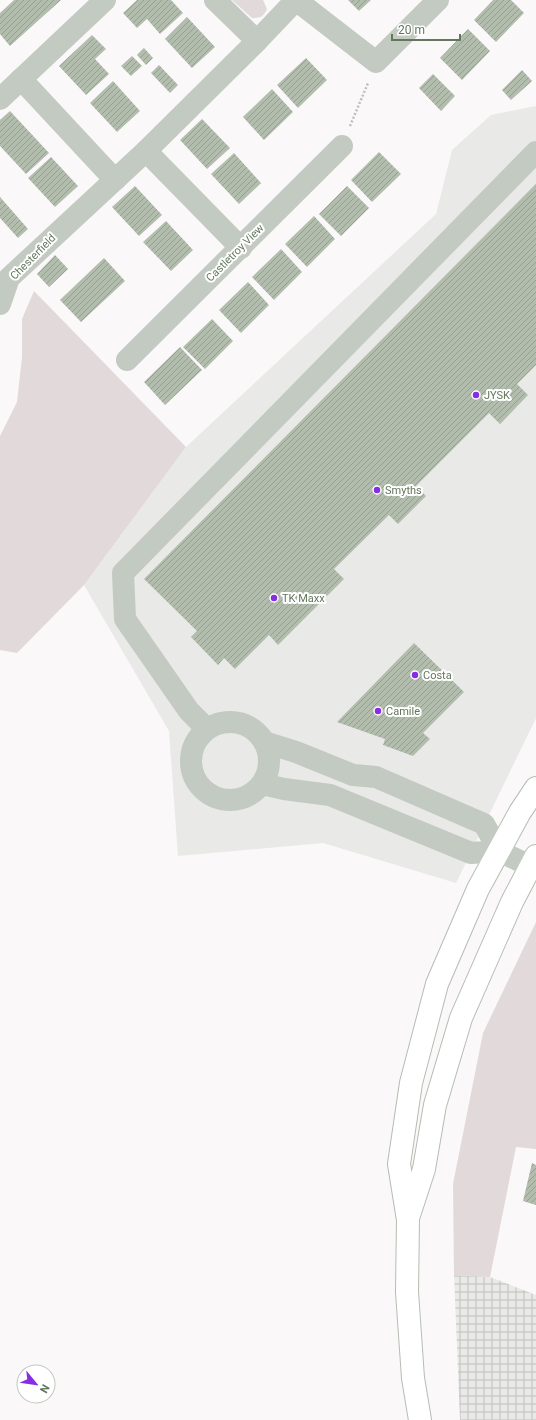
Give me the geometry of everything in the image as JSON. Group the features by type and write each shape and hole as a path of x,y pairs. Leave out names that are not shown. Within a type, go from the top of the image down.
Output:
{"main road":[{"path":"420,1420 413,1378 407,1292 408,1220 399,1164 411,1083 437,984 478,889 520,812 536,788"},
{"path":"408,1220 424,1169 435,1105 461,1018 512,902 533,861"}],"street":[{"path":"0,99 105,0"},
{"path":"215,0 257,41"},
{"path":"21,79 115,180 257,41 296,0 376,62 438,0"},
{"name":"Castletroy View","path":"127,360 342,146"},
{"path":"146,151 241,248"},
{"path":"207,730 189,711 125,620 123,572 536,152"},
{"name":"Chesterfield","path":"0,304 9,278 115,180"},
{"path":"231,722 244,724 256,731 264,742 269,754 269,768 262,784 249,795 234,800 217,798 203,789 193,775 191,758 196,742 207,730 218,723 231,722"},
{"path":"264,742 296,752 353,775 376,777 484,824 499,851"},
{"path":"262,784 284,789 330,795 472,853 499,851 533,861"}],"path":[{"path":"342,146 376,62"}],"shaded area":[{"path":"232,0 263,0 267,9 264,14 258,18 252,18"},
{"path":"536,106 536,718 456,883 323,843 178,856 169,731 84,585 186,447 436,214 452,150 491,115"},
{"path":"34,291 186,447 84,585 17,653 0,650 0,436 17,402 22,357 22,319"},
{"path":"536,922 536,1149 516,1147 490,1277 454,1275 453,1184 483,1033"},
{"path":"454,1275 490,1277 536,1295 536,1420 460,1420"}],"building":[{"path":"14,0 61,0 10,46 0,34 0,13"},
{"path":"137,0 171,0 183,13 160,34 147,19 137,28 123,13"},
{"path":"348,0 371,0 359,11"},
{"path":"493,0 511,0 524,13 496,42 474,20"},
{"path":"187,17 215,47 192,68 165,39"},
{"path":"468,29 490,51 462,80 440,58"},
{"path":"92,35 106,49 95,59 109,74 86,95 59,66"},
{"path":"144,48 153,58 146,65 137,55"},
{"path":"132,56 142,66 131,76 121,66"},
{"path":"306,58 327,80 298,108 277,85"},
{"path":"159,65 178,85 170,93 151,73"},
{"path":"522,70 532,81 511,100 502,90"},
{"path":"433,74 455,96 441,111 419,88"},
{"path":"113,81 140,111 117,132 90,103"},
{"path":"272,89 293,112 264,140 243,117"},
{"path":"10,111 49,153 26,174 0,146 0,120"},
{"path":"202,119 230,148 207,169 180,140"},
{"path":"379,152 401,174 372,202 351,180"},
{"path":"234,153 261,183 239,204 211,174"},
{"path":"51,157 78,186 55,207 28,178"},
{"path":"536,184 536,365 517,384 528,395 500,424 489,413 416,486 426,496 398,524 389,515 334,569 344,579 278,645 269,635 235,669 224,658 218,665 191,637 197,631 144,579"},
{"path":"135,186 162,215 139,236 112,207"},
{"path":"347,186 369,208 341,236 319,214"},
{"path":"0,197 28,229 18,238 0,218"},
{"path":"314,216 335,239 307,267 285,244"},
{"path":"166,221 193,250 171,271 143,242"},
{"path":"281,249 302,272 274,300 252,277"},
{"path":"55,255 68,269 49,287 37,274"},
{"path":"104,258 125,281 81,322 60,300"},
{"path":"248,282 269,305 241,333 219,310"},
{"path":"212,319 233,341 205,369 183,347"},
{"path":"180,347 202,370 165,405 144,382"},
{"path":"414,643 464,692 423,733 430,739 413,756 383,745 385,739 337,722"},
{"path":"532,1163 536,1165 536,1205 523,1201"}],"place":[{"name":"JYSK","path":"476,395"},
{"name":"Smyths","path":"377,490"},
{"name":"TK Maxx","path":"274,598"},
{"name":"Costa","path":"415,675"},
{"name":"Camile","path":"378,711"}]}
